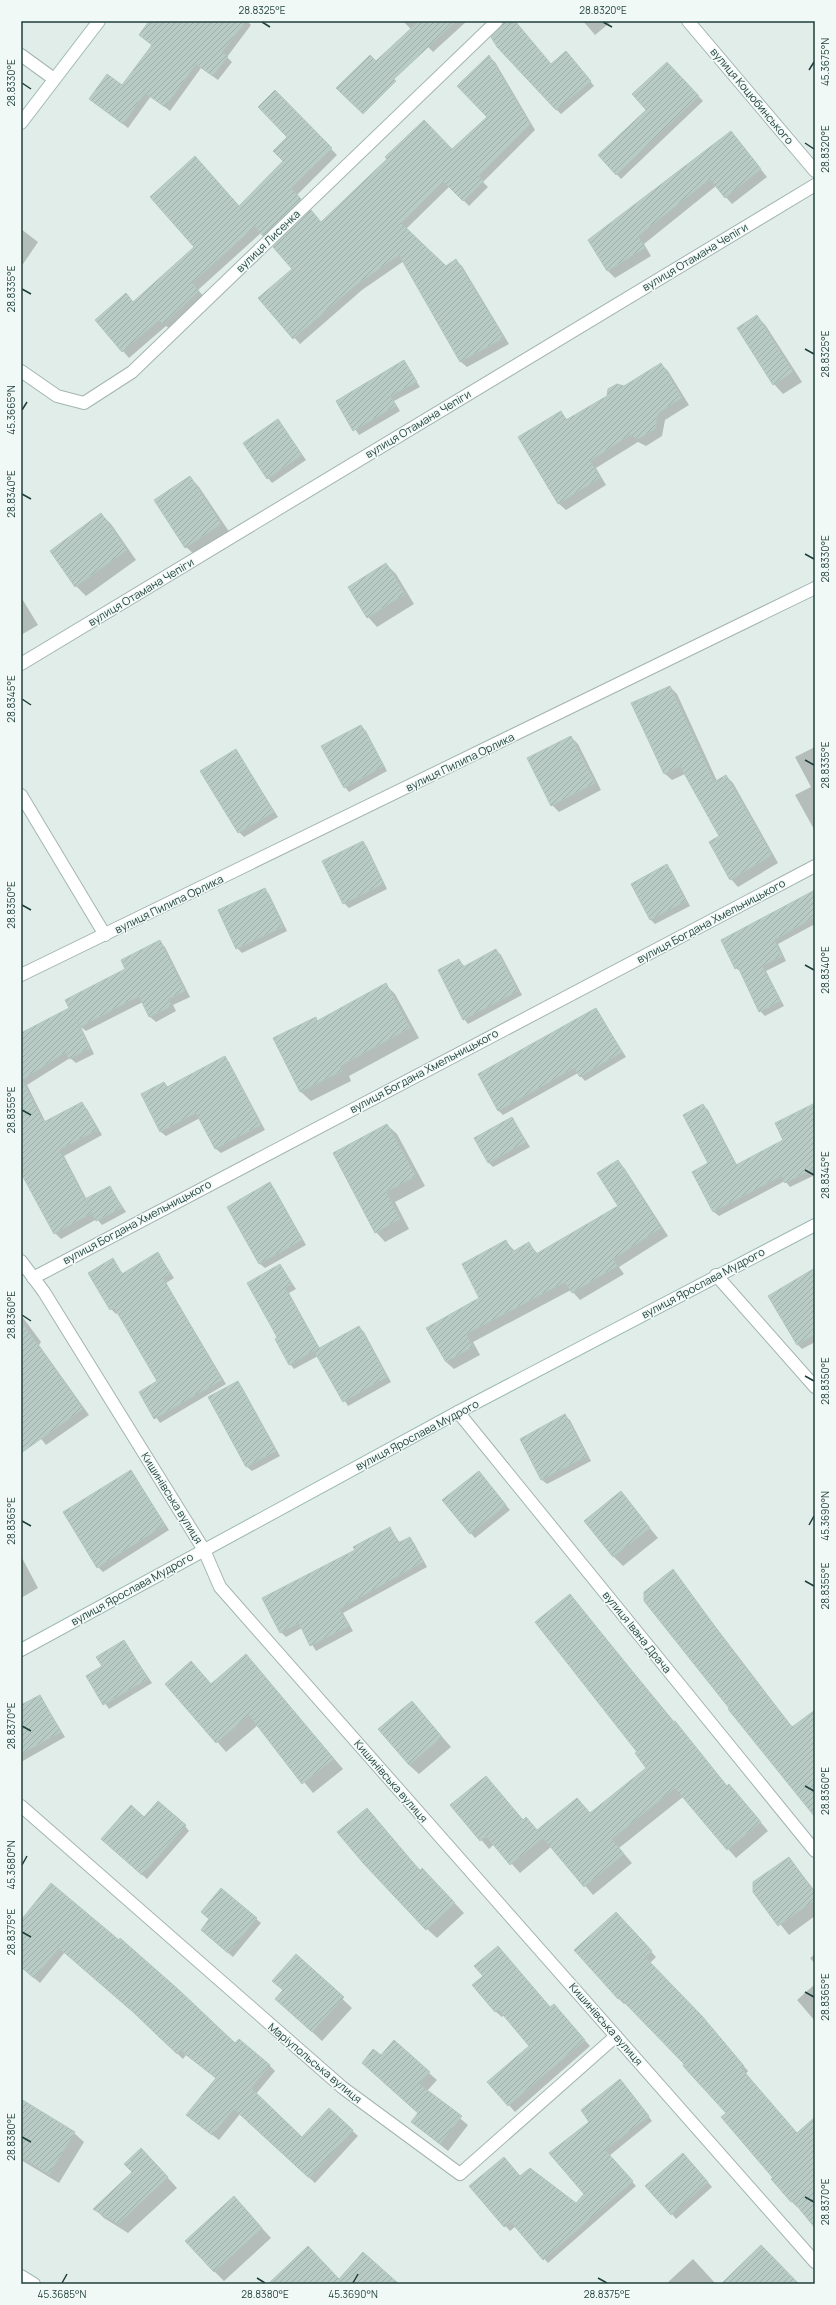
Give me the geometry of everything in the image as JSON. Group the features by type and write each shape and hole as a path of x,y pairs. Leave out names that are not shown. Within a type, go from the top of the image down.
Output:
{"street":[{"path":"21,123 99,21"},
{"name":"вулиця Лисенка","path":"21,371 57,396 84,403 132,372 497,21"},
{"name":"вулиця Коцюбинського","path":"688,21 815,171"},
{"path":"21,55 54,79"},
{"name":"вулиця Отамана Чепіги","path":"21,664 815,185"},
{"name":"вулиця Пилипа Орлика","path":"21,975 815,588"},
{"name":"вулиця Пилипа Орлика","path":"21,795 105,935"},
{"name":"вулиця Богдана Хмельницького","path":"33,1278 815,866"},
{"name":"вулиця Ярослава Мудрого","path":"21,1650 458,1412 716,1275 815,1225"},
{"name":"Кишинівська вулиця","path":"21,1261 204,1550 220,1587 815,2262"},
{"path":"716,1275 815,1387"},
{"name":"вулиця Івана Драча","path":"458,1412 815,1851"},
{"name":"Маріупольська вулиця","path":"21,1806 343,2088 460,2174 616,2036"},
{"path":"21,2276 34,2284"}],"building":[{"path":"149,21 246,21 222,52 228,56 213,76 196,64 165,107 145,93 123,124 89,99 107,74 122,85 152,45 139,35"},
{"path":"419,21 456,21 394,79 396,81 363,114 336,88 370,55 376,61"},
{"path":"504,21 515,21 551,64 566,51 591,81 556,110 497,47 491,37 502,26"},
{"path":"489,55 530,124 478,176 484,181 463,201 443,181 401,223 446,266 456,259 504,338 460,362 399,255 356,285 293,339 258,298 292,269 273,247 311,210 321,222 387,159 385,157 424,120 452,149 487,117 457,86"},
{"path":"667,62 699,96 616,175 598,155 646,110 632,94"},
{"path":"275,90 332,148 291,188 301,199 263,236 255,226 192,283 199,291 163,324 159,320 122,352 95,320 126,293 133,302 194,247 150,197 195,156 239,206 283,161 273,151 287,137 258,107"},
{"path":"731,131 761,169 725,198 710,179 638,236 645,248 607,271 588,240"},
{"path":"757,315 793,372 773,385 737,328"},
{"path":"404,360 417,382 390,396 396,406 353,431 336,401"},
{"path":"661,363 682,398 658,413 655,429 638,439 630,435 590,461 600,478 558,504 518,437 561,411 566,420 607,396 608,389 617,384 624,386"},
{"path":"278,419 302,455 267,479 243,443"},
{"path":"190,476 221,524 185,548 154,500"},
{"path":"101,513 127,550 75,587 50,551"},
{"path":"386,563 405,594 367,618 348,587"},
{"path":"670,686 714,782 726,775 772,855 730,880 709,842 719,836 680,766 664,774 631,703"},
{"path":"361,725 384,766 344,788 321,746"},
{"path":"571,736 595,783 551,806 527,758"},
{"path":"236,749 274,812 238,833 200,771"},
{"path":"363,841 384,884 343,904 322,861"},
{"path":"667,864 686,901 650,920 631,884"},
{"path":"265,888 283,927 236,949 218,910"},
{"path":"815,890 815,917 774,940 782,956 762,966 780,1001 759,1012 738,967 735,969 721,940"},
{"path":"160,940 185,991 168,999 172,1006 149,1017 139,996 80,1027 73,1014 90,1048 69,1059 66,1052 22,1080 44,1122 82,1102 97,1130 59,1150 92,1213 54,1234 21,1173 21,1033 69,1008 65,1000 125,969 121,960"},
{"path":"496,949 518,991 463,1020 438,970 459,959 463,967"},
{"path":"386,983 410,1028 340,1066 342,1071 300,1092 273,1038 316,1017 317,1021"},
{"path":"596,1008 622,1052 580,1077 574,1068 498,1111 478,1074"},
{"path":"225,1056 261,1125 215,1149 196,1113 160,1132 141,1094 164,1082 167,1087"},
{"path":"815,1103 815,1168 785,1183 781,1176 713,1212 692,1172 708,1163 683,1115 703,1104 736,1165 783,1140 775,1123"},
{"path":"512,1117 526,1142 488,1163 474,1138"},
{"path":"387,1124 416,1176 386,1192 400,1219 375,1233 333,1153"},
{"path":"618,1160 661,1228 613,1259 617,1266 572,1293 565,1282 466,1334 473,1347 446,1362 426,1328 479,1298 462,1264 506,1240 512,1252 529,1242 536,1254 618,1206 597,1173"},
{"path":"270,1182 302,1240 259,1264 227,1207"},
{"path":"110,1186 122,1208 96,1221 85,1199"},
{"path":"158,1252 170,1274 163,1278 222,1380 154,1419 139,1392 157,1381 114,1307 110,1310 88,1273 113,1258 122,1274"},
{"path":"280,1264 292,1284 285,1288 319,1348 289,1365 275,1339 277,1337 247,1283"},
{"path":"815,1268 815,1334 797,1345 768,1296"},
{"path":"21,1321 83,1409 21,1453"},
{"path":"359,1326 387,1377 343,1402 314,1351"},
{"path":"238,1381 276,1451 246,1467 208,1397"},
{"path":"565,1414 587,1456 541,1480 520,1439"},
{"path":"131,1470 165,1525 97,1568 63,1512"},
{"path":"479,1471 506,1505 470,1534 442,1500"},
{"path":"621,1491 650,1528 613,1557 584,1521"},
{"path":"390,1527 398,1543 410,1537 423,1562 339,1609 349,1626 310,1646 299,1623 280,1633 262,1598 355,1550 353,1547"},
{"path":"673,1569 740,1661 792,1727 815,1710 815,1817 644,1601 644,1592"},
{"path":"570,1594 673,1722 675,1721 727,1786 729,1784 761,1822 727,1850 675,1788 612,1839 624,1854 584,1887 543,1838 510,1865 486,1836 480,1841 450,1805 486,1776 523,1820 526,1817 537,1830 577,1798 590,1813 646,1768 635,1753 637,1752 535,1622"},
{"path":"124,1640 148,1679 103,1705 86,1676 102,1666 96,1657"},
{"path":"246,1654 334,1759 302,1784 249,1715 216,1743 165,1684 191,1661 211,1684"},
{"path":"40,1695 61,1732 21,1754 21,1705"},
{"path":"412,1701 442,1737 409,1765 378,1729"},
{"path":"158,1801 186,1825 142,1875 101,1839 131,1805 144,1817"},
{"path":"367,1808 420,1871 422,1868 455,1903 426,1930 363,1863 337,1832"},
{"path":"789,1857 815,1893 815,1900 778,1926 753,1892 753,1882"},
{"path":"51,1883 119,1940 120,1938 179,1990 235,2043 239,2039 270,2065 251,2088 302,2137 329,2108 353,2130 309,2178 234,2109 212,2135 186,2115 216,2078 180,2050 177,2054 133,2012 59,1948 34,1978 21,1967 21,1920"},
{"path":"221,1888 257,1918 228,1953 201,1930 209,1919 201,1912"},
{"path":"616,1912 652,1951 645,1957 702,2016 744,2066 741,2068 797,2133 815,2117 815,2228 793,2201 791,2202 771,2179 773,2178 721,2117 726,2113 683,2066 684,2064 620,1998 618,1999 574,1950"},
{"path":"498,1946 550,2007 554,2004 585,2040 508,2106 487,2082 529,2046 498,2009 495,2012 472,1985 483,1976 474,1966"},
{"path":"296,1954 344,1997 312,2032 275,1999 283,1990 272,1981"},
{"path":"394,2040 430,2072 419,2084 462,2116 440,2144 411,2122 418,2113 362,2063 373,2049 381,2055"},
{"path":"620,2079 649,2116 605,2150 633,2181 543,2260 511,2222 504,2227 469,2186 504,2157 520,2176 530,2168 576,2203 584,2194 549,2153 589,2122 581,2110"},
{"path":"21,2099 75,2132 49,2174 21,2157"},
{"path":"141,2148 168,2177 118,2224 93,2209 132,2172 124,2164"},
{"path":"683,2153 708,2182 671,2215 645,2186"},
{"path":"234,2196 262,2228 214,2272 185,2241"},
{"path":"761,2245 799,2284 721,2284"},
{"path":"308,2246 339,2279 363,2252 399,2284 268,2284"}]}
